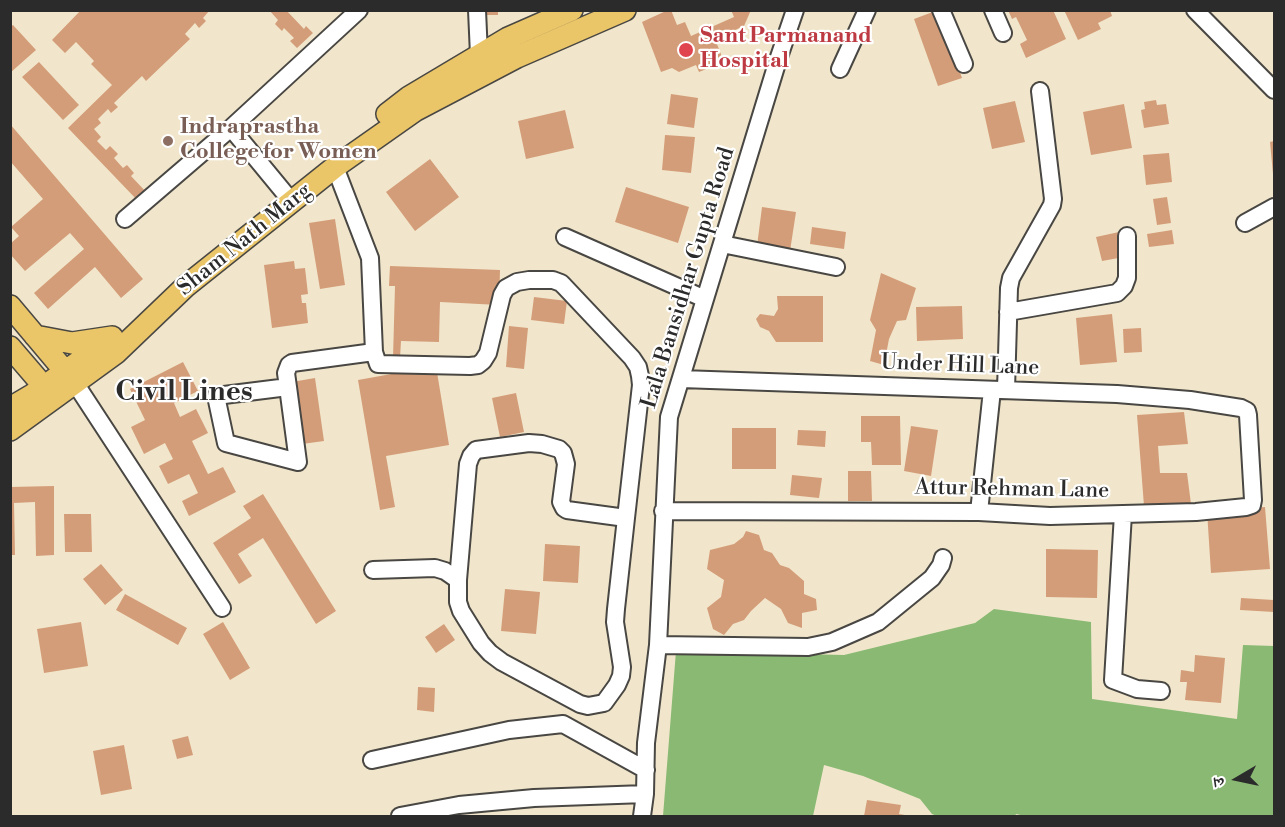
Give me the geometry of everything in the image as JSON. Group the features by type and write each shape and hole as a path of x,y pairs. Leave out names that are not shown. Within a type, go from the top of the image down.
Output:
{"main road":[{"name":"Sham Nath Marg","path":"70,377 116,353 186,286 288,197 409,97 508,38 576,17 618,12"},
{"name":"Sham Nath Marg","path":"10,430 176,278 288,197 416,110 517,57 576,17"},
{"path":"10,306 70,377"},
{"path":"35,336 72,343 112,338"},
{"path":"10,347 49,393"},
{"name":"Sham Nath Marg","path":"10,408 49,393"}],"street":[{"path":"125,219 231,128 359,10"},
{"path":"477,10 479,55"},
{"name":"Lala Bansidhar Gupta Road","path":"642,816 646,743 658,645 669,417 795,10"},
{"path":"840,69 867,10"},
{"path":"941,10 964,64"},
{"path":"993,10 1003,33"},
{"path":"1195,10 1275,90"},
{"path":"979,512 999,390 1011,279 1052,205 1053,199 1040,91"},
{"path":"231,128 288,197"},
{"path":"335,166 370,258 374,352 378,363 478,365 488,353 502,295 506,288 517,282 530,280 553,280 561,283 632,358 640,376 640,385 626,518 616,609 615,622 622,667 621,676 604,703 588,706 580,704 502,662 481,643 461,612 458,602 458,580 468,464 476,450 529,443 559,449 563,453 566,464 561,501 564,508 626,518"},
{"path":"1245,223 1275,207"},
{"path":"1008,312 1118,293 1127,278 1127,236"},
{"path":"565,237 705,298"},
{"path":"722,244 836,267"},
{"path":"288,387 216,396 226,443 298,462 288,387 287,369 289,365 374,352"},
{"path":"70,377 222,608"},
{"name":"Under Hill Lane","path":"681,379 1127,395 1190,400 1236,407"},
{"name":"Attur Rehman Lane","path":"663,511 979,512 1050,516 1196,512 1246,507 1252,505 1253,500 1248,415 1245,408 1236,407"},
{"path":"1123,514 1113,680 1137,689 1161,691"},
{"path":"658,645 808,646 832,642 878,622 932,578 943,558"},
{"path":"373,570 435,568 445,571 458,580"},
{"path":"372,760 509,730 563,724 646,770"},
{"path":"400,816 459,805 534,798 645,794"}],"green space":[{"path":"994,609 1091,622 1092,699 1237,719 1243,645 1274,646 1274,816 1025,816 1016,814 1015,816 937,816 932,814 920,799 863,776 824,765 813,816 663,816 676,651 844,655 975,623"}],"building":[{"path":"81,10 210,10 203,18 206,21 199,28 195,23 185,34 190,39 146,81 142,76 114,103 118,107 111,113 108,109 98,119 101,123 94,129 101,137 97,141 106,150 110,146 118,154 114,158 123,168 127,165 134,173 131,176 148,194 139,202 68,128 112,85 91,64 94,61 76,42 65,53 52,40"},
{"path":"269,10 286,10 304,29 306,26 313,33 297,48 290,41 294,38 284,28 282,31 275,24 278,20"},
{"path":"481,10 498,10 498,15 481,15"},
{"name":"Sant Parmanand Hospital","path":"671,10 677,25 685,22 691,36 734,17 731,10 751,10 744,26 715,39 724,62 699,72 696,65 679,72 672,68 661,72 642,22"},
{"path":"938,10 962,78 938,86 914,19"},
{"path":"1008,10 1053,10 1066,39 1026,58 1020,44 1027,40 1016,17 1012,19"},
{"path":"1064,10 1110,10 1112,16 1098,23 1101,29 1078,40"},
{"path":"13,25 36,50 10,73 10,27"},
{"path":"39,62 79,105 63,120 22,77"},
{"path":"671,94 698,98 694,128 667,124"},
{"path":"1156,100 1157,105 1166,104 1169,124 1144,128 1141,110 1145,109 1144,102"},
{"path":"1015,101 1025,142 992,149 983,108"},
{"path":"1124,104 1132,148 1091,155 1083,112"},
{"path":"565,110 574,148 526,159 518,121"},
{"path":"10,124 143,279 121,298 95,267 48,309 34,293 84,249 70,233 25,271 10,254 10,244 19,236 11,227 43,199 10,161"},
{"path":"665,135 695,137 691,173 662,170"},
{"path":"1274,141 1274,174 1273,174 1270,142"},
{"path":"1169,153 1172,182 1146,185 1143,155"},
{"path":"430,159 459,197 415,231 386,192"},
{"path":"626,187 689,207 678,243 615,222"},
{"path":"1167,197 1171,223 1157,225 1153,199"},
{"path":"762,207 796,212 790,251 757,246"},
{"path":"335,219 345,285 320,289 309,223"},
{"path":"812,227 846,232 844,249 810,244"},
{"path":"1172,230 1174,244 1149,247 1147,234"},
{"path":"1119,232 1124,257 1102,261 1096,237"},
{"path":"294,261 295,269 305,268 308,294 301,295 302,303 306,303 308,323 272,328 264,265"},
{"path":"390,266 500,270 499,305 440,302 439,342 401,341 400,358 393,358 395,286 389,286"},
{"path":"881,273 916,288 906,320 897,321 889,339 884,365 870,361 876,330 870,320"},
{"path":"777,296 823,296 823,342 776,342 769,331 760,327 756,319 760,314 774,316 778,309"},
{"path":"534,297 567,301 564,324 531,320"},
{"path":"962,306 963,339 917,341 916,307"},
{"path":"1112,314 1117,362 1080,365 1076,318"},
{"path":"509,326 528,328 524,369 506,367"},
{"path":"1141,328 1142,352 1124,353 1123,329"},
{"path":"183,362 198,391 174,403 180,417 196,409 208,433 192,441 208,474 223,467 236,492 189,516 182,501 198,493 189,474 168,484 159,466 173,459 165,443 144,454 131,427 145,420 130,389"},
{"path":"436,366 449,445 386,456 395,507 380,510 358,380"},
{"path":"315,378 324,441 302,444 292,382"},
{"path":"516,393 524,432 500,437 492,398"},
{"path":"1184,412 1188,444 1158,446 1160,473 1187,473 1191,504 1144,506 1137,415"},
{"path":"861,416 900,416 901,465 872,465 871,442 861,442"},
{"path":"911,426 938,430 931,476 904,471"},
{"path":"732,428 776,428 776,469 732,469"},
{"path":"798,430 826,431 825,447 797,445"},
{"path":"848,471 871,471 872,501 848,501"},
{"path":"792,475 822,478 819,498 790,495"},
{"path":"54,486 54,555 36,556 35,502 14,503 15,555 10,555 10,487"},
{"path":"263,494 336,611 316,624 263,538 238,554 252,576 239,584 213,543 251,518 243,506"},
{"path":"1265,507 1270,569 1211,573 1207,511"},
{"path":"64,514 91,514 92,552 65,552"},
{"path":"746,531 759,535 764,550 772,553 780,565 789,568 804,581 804,594 816,599 817,610 802,613 802,628 788,623 781,609 765,598 744,620 733,624 724,635 713,629 707,608 721,597 724,580 707,569 710,550 734,544 743,537"},
{"path":"545,544 580,546 578,583 543,581"},
{"path":"1046,549 1098,550 1097,598 1046,597"},
{"path":"101,564 123,590 105,605 83,579"},
{"path":"505,589 540,592 536,634 501,631"},
{"path":"125,594 187,628 178,645 116,610"},
{"path":"1241,598 1274,600 1274,612 1240,610"},
{"path":"81,622 88,666 44,673 37,629"},
{"path":"223,622 250,668 230,680 203,634"},
{"path":"444,624 455,640 436,653 425,637"},
{"path":"1195,655 1225,658 1221,703 1185,700 1187,682 1180,682 1181,670 1194,672"},
{"path":"418,687 435,688 434,712 417,710"},
{"path":"188,736 193,755 177,759 172,740"},
{"path":"124,745 132,789 101,795 93,751"},
{"path":"867,800 901,805 899,814 905,816 864,816"}],"place":[{"name":"Sant Parmanand Hospital","path":"686,50"},
{"name":"Indraprastha College for Women","path":"168,141"}],"district":[{"name":"Civil Lines","path":"184,393"}]}
